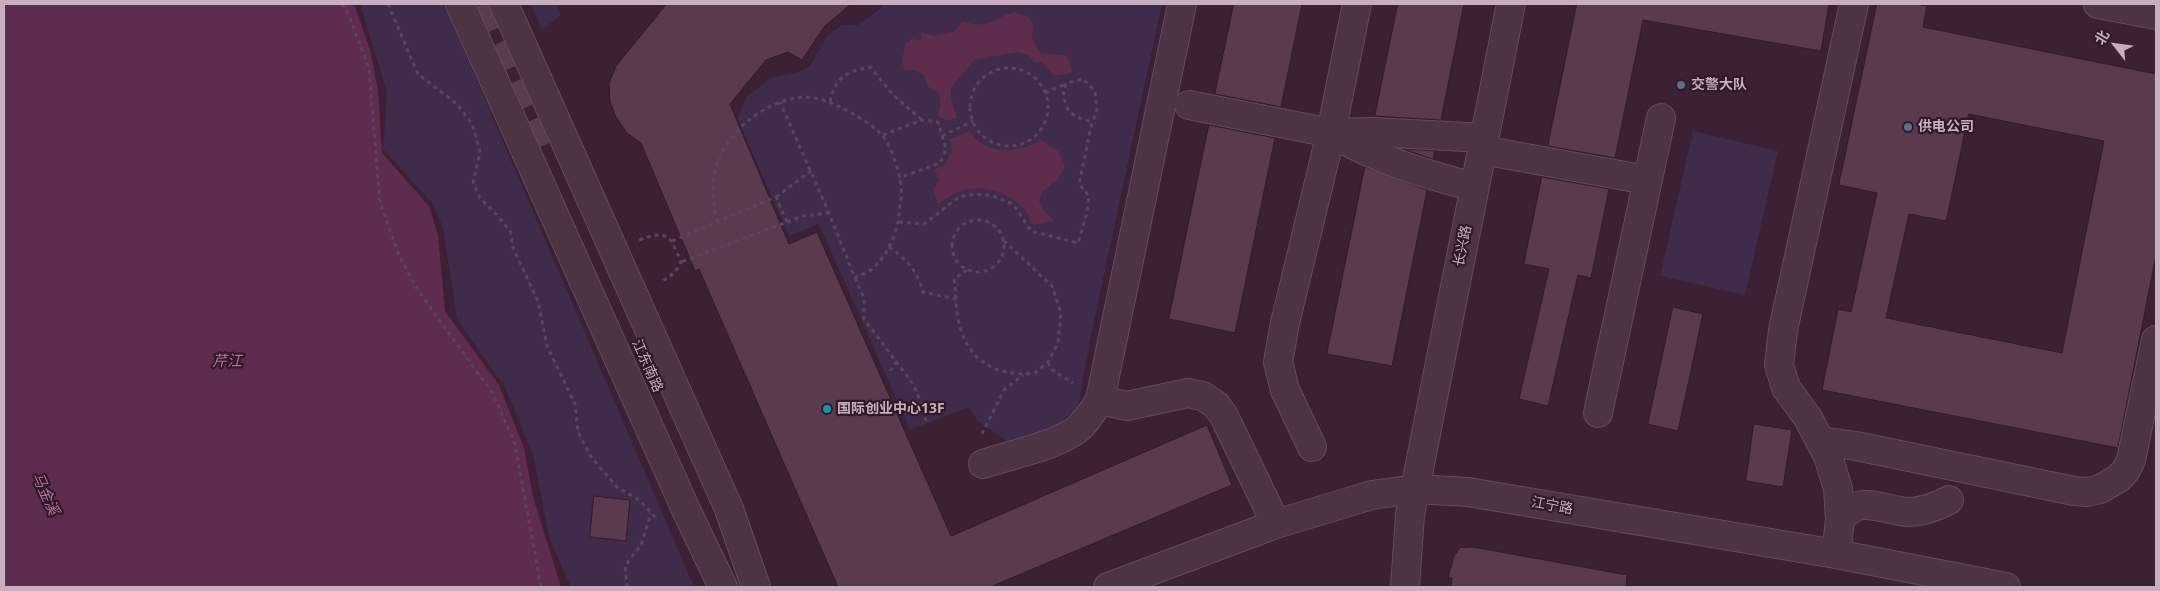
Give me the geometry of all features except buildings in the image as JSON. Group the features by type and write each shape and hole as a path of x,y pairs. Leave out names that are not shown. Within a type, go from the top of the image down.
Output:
{"street":[{"path":"460,4 691,520 723,587"},
{"path":"504,4 729,509 756,587"},
{"path":"983,464 1052,442 1073,432 1089,417 1100,400 1182,4"},
{"path":"1312,447 1285,390 1278,362 1285,323 1331,133 1357,4"},
{"name":"长兴路","path":"1405,587 1410,515 1511,4"},
{"path":"1836,554 1840,520 1838,489 1828,456 1808,418 1786,388 1779,365 1783,330 1854,4"},
{"path":"2098,4 2156,15"},
{"path":"1189,105 1331,133 1374,132 1483,144 1647,180"},
{"path":"1598,413 1660,118"},
{"path":"1331,133 1354,147 1386,161 1474,188"},
{"name":"江东南路","path":"547,145 748,587"},
{"path":"1820,441 1856,446 2074,491 2087,492 2100,489 2119,478 2131,460 2156,340"},
{"path":"1100,400 1127,406 1188,393 1203,396 1216,405 1224,416 1276,524"},
{"name":"江宁路","path":"1108,587 1276,524 1372,495 1415,489 1468,492 1836,554 2006,587"},
{"path":"1840,520 1846,511 1854,506 1878,506 1909,512 1932,509 1949,500"}],"path":[{"path":"342,4 348,13 369,69 380,203 399,255 417,289 494,394 515,444 541,587"},
{"path":"388,4 418,74 457,104 472,124 480,152 473,182 480,198 510,231 513,248 538,301 547,346 575,404 578,432 591,457 617,487 639,500 658,520"},
{"path":"830,102 834,88 847,72 870,67 893,95 922,120"},
{"path":"1006,68 1018,69 1030,74 1039,82 1045,93 1048,106 1046,118 1032,138 1020,144 1007,146 995,143 984,136 973,121 970,114 970,101 974,89 982,78 993,71 1006,68"},
{"path":"899,222 924,224 959,197 976,194 993,196 1013,204 1031,231 1078,243 1087,212 1089,196 1079,184 1092,122 1097,112 1095,91 1083,79 1067,83 1045,93"},
{"path":"1067,83 1063,88 1064,102 1075,118 1092,122"},
{"path":"717,222 713,200 714,175 726,145 746,123 780,102 805,97 830,102 861,118 883,135 898,168 901,186 899,222 889,247 872,269 855,278"},
{"path":"780,102 829,212 864,298 864,319 913,384 924,407 927,425"},
{"path":"883,135 922,120 938,122 946,149 940,163 899,178"},
{"path":"942,136 973,121"},
{"path":"672,241 776,197 810,171"},
{"path":"776,197 787,222"},
{"path":"652,286 669,278 681,262 802,216 829,212"},
{"path":"967,270 954,279 956,318 966,345 986,365 1006,373 1035,373 1048,362 1058,343 1061,313 1052,286 1004,241 995,226 987,222 979,220 962,226 953,240 952,249 955,258 967,270 974,272 990,269 1001,257 1004,241"},
{"path":"632,242 654,234 663,235 672,241 681,262"},
{"path":"889,247 907,260 918,276 923,292 956,299"},
{"path":"890,371 897,361"},
{"path":"983,464 981,435 1004,390 1023,374"},
{"path":"627,587 625,566 640,545 652,513"}],"shaded area":[{"path":"360,4 444,4 694,587 571,587 549,538 534,458 505,387 457,319 443,228 433,204 383,149 387,92"},
{"path":"531,4 556,4 561,15 542,30"},
{"path":"882,4 1162,4 1089,345 1078,409 1044,434 1008,442 978,421 968,407 910,430 819,224 789,236 737,118 747,96 771,78 796,73 810,66 827,36 842,25 858,25 880,9"},
{"path":"1693,131 1778,151 1745,295 1660,276"}],"water":[{"name":"芹江","path":"4,4 354,4 370,49 378,90 382,153 429,206 438,235 445,311 499,385 524,448 533,497 561,587 4,587"},
{"path":"1014,12 1027,16 1033,23 1032,39 1041,53 1068,56 1072,73 1055,76 1041,62 1034,62 1028,55 1018,52 974,60 951,88 951,100 957,118 947,121 937,115 941,101 937,91 928,87 924,75 916,70 904,70 902,60 906,43 913,39 921,41 922,33 934,36 954,32 962,21 984,24"},
{"path":"970,131 985,145 994,149 1013,150 1041,140 1059,152 1065,166 1058,179 1042,192 1039,201 1044,211 1054,221 1033,225 1024,208 1017,202 1000,193 982,188 973,188 953,194 938,204 933,189 939,181 935,169 945,165 952,150 950,139"}],"tunnel":[{"path":"483,4 547,145"}],"place":[{"name":"交警大队","path":"1681,85"},
{"name":"供电公司","path":"1908,127"},
{"name":"国际创业中心13F","path":"827,409"}],"water label":[{"name":"马金溪","path":"45,494"}]}
